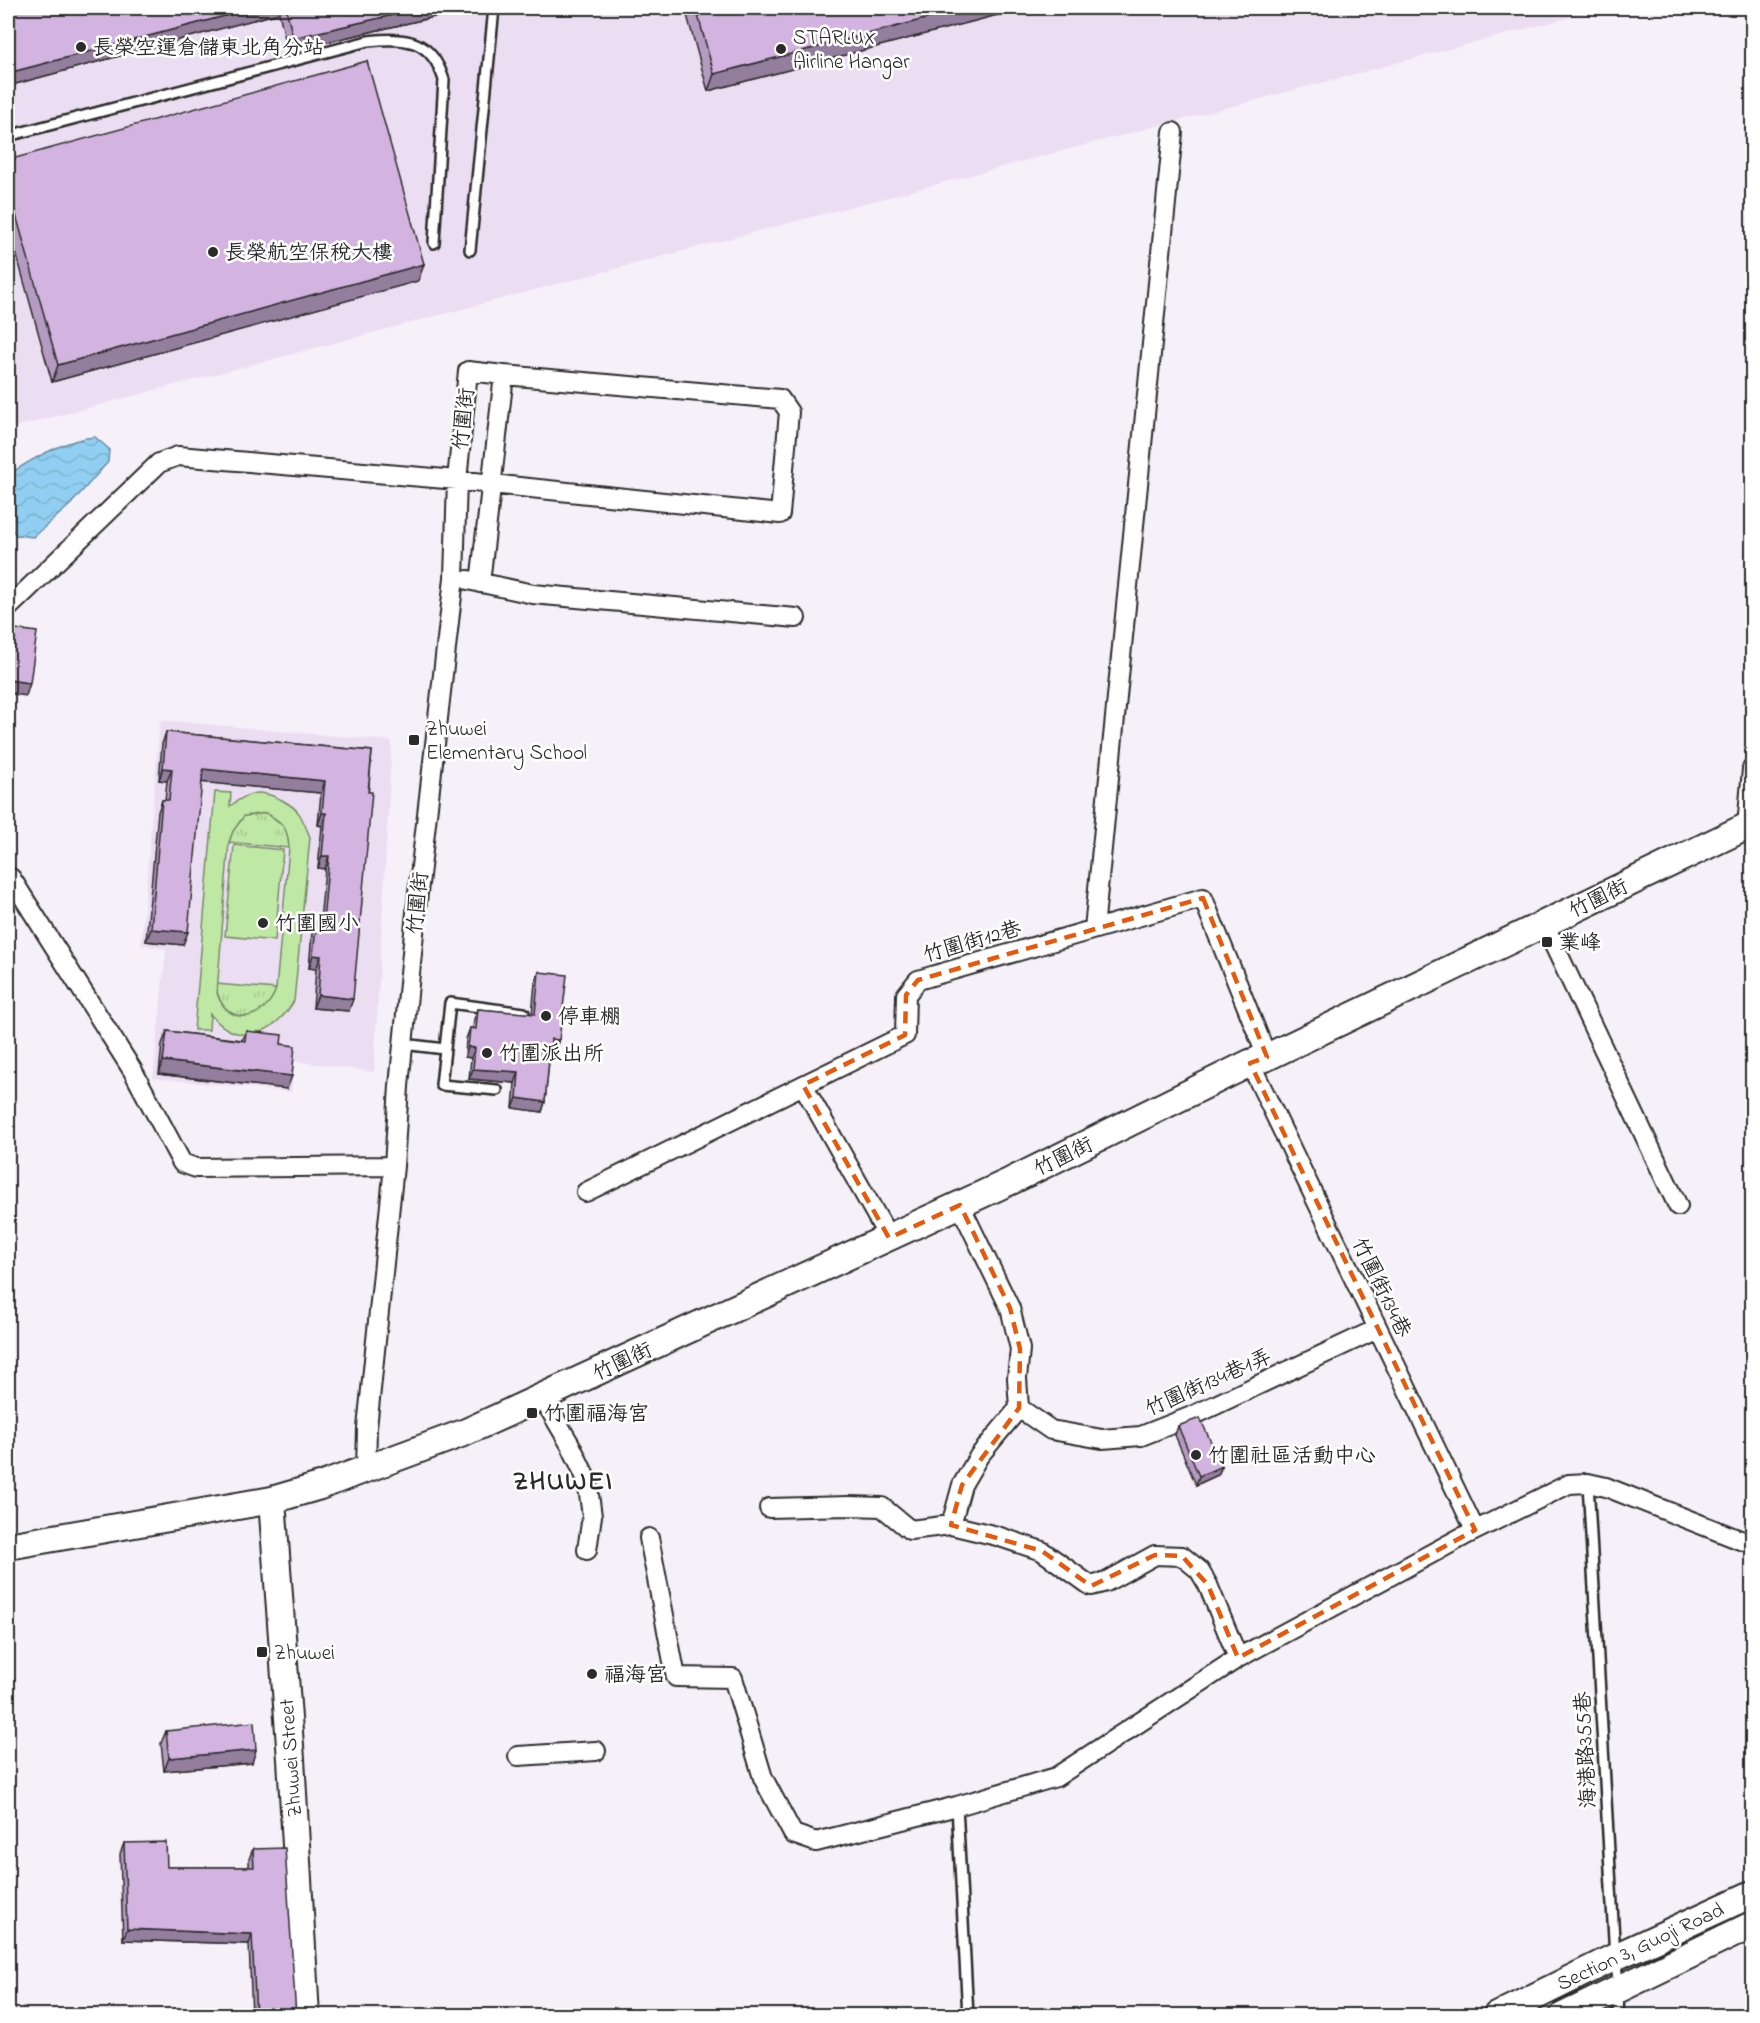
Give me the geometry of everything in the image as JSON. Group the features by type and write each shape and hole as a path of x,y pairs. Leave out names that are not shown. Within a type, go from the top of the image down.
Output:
{"street":[{"path":"1094,929 1173,132"},
{"name":"竹圍街","path":"366,1471 367,1428 394,1166 403,1044 454,578 457,480 468,371 504,375"},
{"path":"8,608 159,463 178,456 492,483 780,514 789,412 780,399 504,375 492,483 480,583"},
{"path":"454,578 532,594 796,618"},
{"path":"1750,825 1752,769"},
{"name":"竹圍街","path":"8,1546 272,1500 366,1471 466,1432 960,1205 1750,825"},
{"path":"8,877 11,878 133,1071 182,1163 196,1167 394,1166"},
{"name":"竹圍街12巷","path":"586,1192 905,1035 906,995 918,980 1203,898 1259,1060"},
{"path":"1544,924 1678,1206"},
{"name":"竹圍街134巷","path":"1259,1060 1377,1329 1475,1530"},
{"path":"803,1085 889,1238"},
{"path":"951,1525 962,1485 979,1456 1019,1408 1017,1378 1020,1348 1010,1308 960,1205"},
{"name":"竹圍街134巷1弄","path":"1019,1408 1051,1430 1102,1439 1141,1436 1192,1416 1377,1329"},
{"path":"543,1398 571,1446 587,1480 592,1516 587,1550"},
{"path":"649,1538 668,1626 676,1677 733,1678 763,1778 793,1834 816,1842 1056,1778 1238,1658 1475,1530 1569,1484 1588,1483 1606,1487 1740,1540 1752,1542"},
{"name":"Zhuwei Street","path":"272,1500 291,1759 306,2016"},
{"path":"769,1508 882,1507 910,1530 951,1525 997,1536 1041,1551 1091,1586 1106,1582 1155,1556 1182,1556 1199,1570 1208,1585 1238,1658"},
{"path":"518,1756 596,1751"},
{"name":"Section 3, Guoji Road","path":"1496,2016 1615,1956 1752,1894"},
{"name":"Section 3, Guoji Road","path":"1563,2016 1752,1924"}],"lane":[{"path":"470,250 494,8"},
{"path":"8,136 368,40 392,38 411,41 429,50 440,66 444,80 434,243"},
{"path":"497,1090 441,1085 450,1004 524,1013"},
{"path":"403,1044 445,1049"},
{"name":"海港路355巷","path":"1588,1483 1615,1956 1619,1988 1618,2016"},
{"path":"957,1806 968,2016"}],"highlighted area":[{"path":"1203,898 1267,1057 1250,1063 1475,1530 1238,1658 1208,1585 1182,1556 1155,1555 1091,1586 1042,1551 951,1525 962,1485 1019,1408 1020,1349 1010,1308 960,1205 889,1238 803,1085 905,1035 906,995 918,980"}],"shaded area":[{"path":"8,8 1605,8 8,429"},
{"name":"竹圍國小","path":"160,720 392,741 374,1072 295,1061 291,1092 153,1078 166,949 141,945"}],"green space":[{"path":"215,792 231,793 230,806 243,797 255,793 267,794 282,800 296,810 310,837 294,1001 276,1022 255,1033 232,1032 210,1014 209,1030 194,1030","holes":["266,813 284,826 289,848 276,989 264,1008 247,1016 238,1016 229,1012 217,993 229,842 233,831 244,816"]},
{"path":"266,813 284,826 289,848 229,842 233,831 244,816"},
{"path":"234,845 283,850 275,941 225,936"},
{"path":"216,984 276,989 262,1010 253,1015 243,1016 233,1014 225,1007 219,998"}],"water":[{"path":"95,437 109,449 108,462 70,505 33,537 16,535 8,524 8,475 61,446"}],"building":[{"name":"長榮空運倉儲東北角分站","path":"8,8 255,8 8,73"},
{"path":"286,8 423,8 293,38"},
{"name":"STARLUX Airline Hangar","path":"696,8 967,8 714,74"},
{"name":"長榮航空保稅大樓","path":"367,61 424,264 58,365 8,186 8,160"},
{"path":"8,628 37,632 30,683 8,680"},
{"path":"166,732 372,751 368,792 372,792 353,999 318,995 321,956 313,955 317,920 323,921 329,856 322,856 326,813 322,813 325,781 203,769 188,932 151,929 162,800 169,800 172,769 163,768"},
{"path":"539,972 567,975 559,1040 551,1039 545,1102 517,1098 519,1072 473,1069 475,1048 468,1047 470,1028 476,1029 478,1009 535,1014"},
{"path":"167,1031 245,1041 246,1031 282,1035 281,1044 295,1046 292,1076 163,1061"},
{"name":"竹圍社區活動中心","path":"1200,1418 1222,1466 1199,1476 1178,1426"},
{"path":"254,1722 256,1750 169,1758 166,1731"},
{"path":"166,1842 167,1867 254,1867 253,1849 285,1848 296,2016 256,2016 252,1934 127,1929 124,1843"}],"place":[{"name":"長榮空運倉儲東北角分站","path":"81,47"},
{"name":"STARLUX Airline Hangar","path":"781,49"},
{"name":"長榮航空保稅大樓","path":"213,252"},
{"name":"Zhuwei Elementary School","path":"414,740"},
{"name":"竹圍國小","path":"263,923"},
{"name":"業峰","path":"1547,942"},
{"name":"停車棚","path":"546,1016"},
{"name":"竹圍派出所","path":"487,1053"},
{"name":"竹圍福海宮","path":"532,1413"},
{"name":"竹圍社區活動中心","path":"1196,1455"},
{"name":"Zhuwei","path":"262,1652"},
{"name":"福海宮","path":"592,1674"}],"district":[{"name":"ZHUWEI","path":"563,1480"}]}
